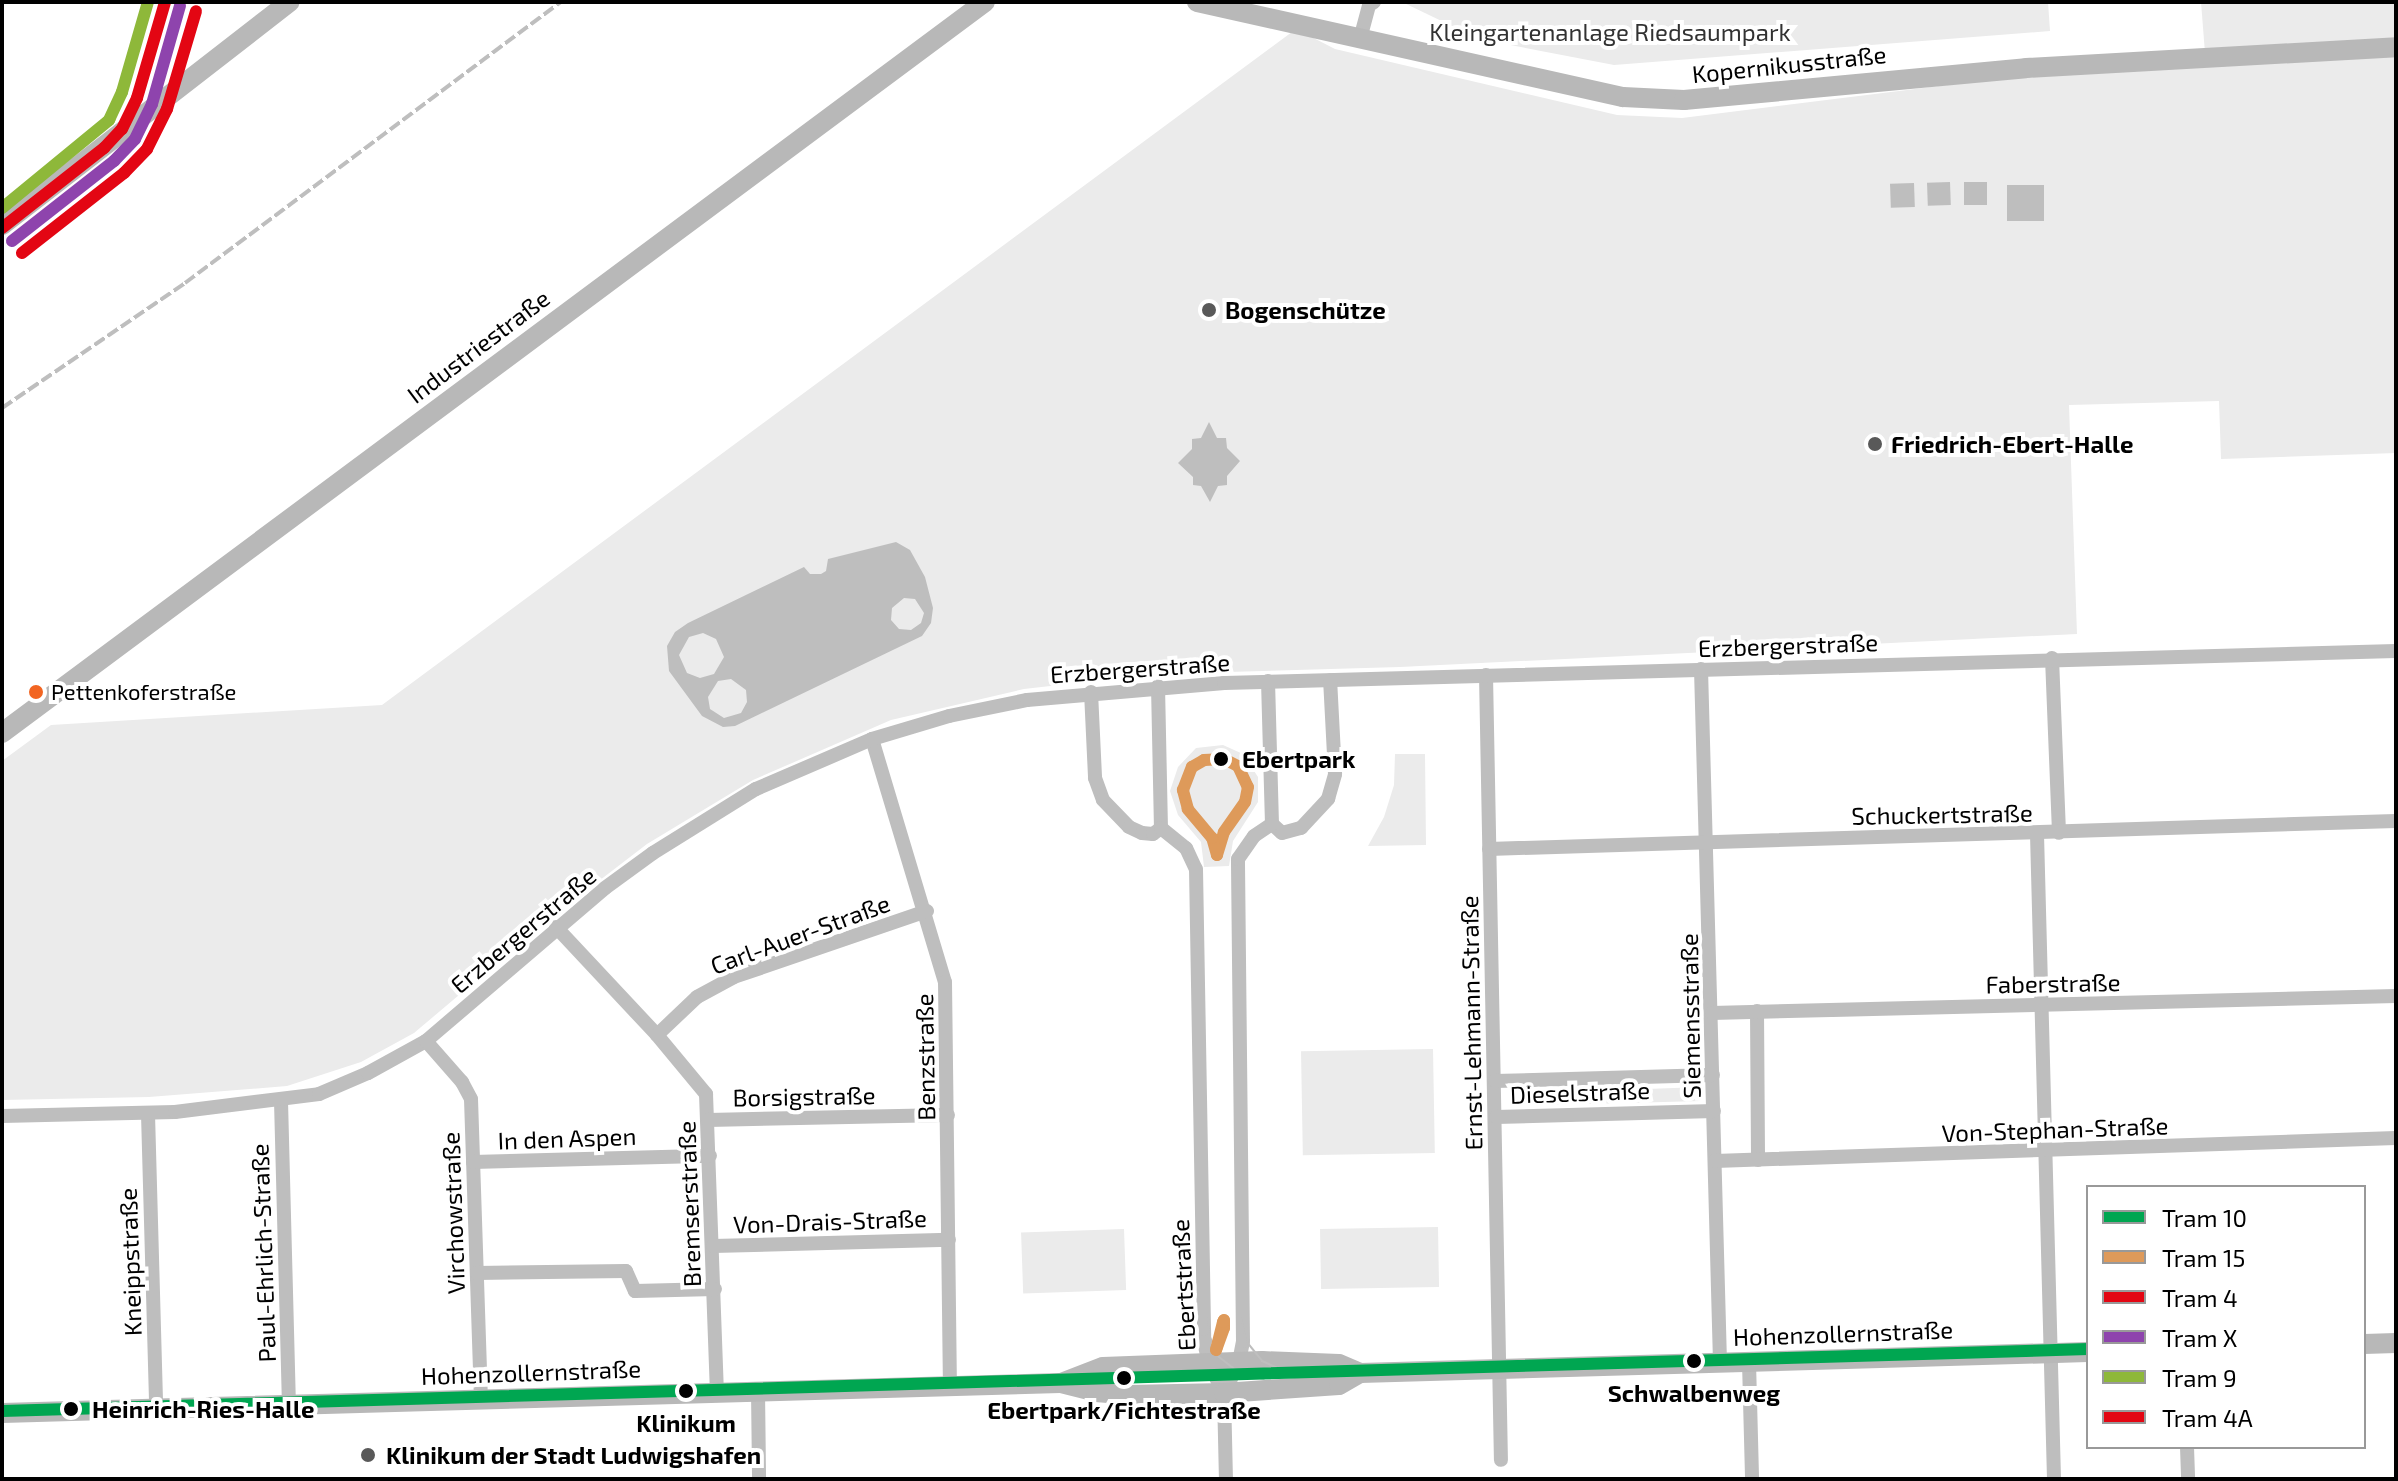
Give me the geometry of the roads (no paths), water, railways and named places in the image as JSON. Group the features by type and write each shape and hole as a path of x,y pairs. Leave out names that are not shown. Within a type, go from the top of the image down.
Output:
{"street":[{"path":"2,225 290,2"},
{"name":"Industriestraße","path":"2,733 985,2"},
{"name":"Kopernikusstraße","path":"1197,2 1623,97 1684,100 2026,68 2396,47"},
{"path":"1360,39 1369,5 1374,2"},
{"name":"Erzbergerstraße","path":"2,1116 148,1114 281,1101 319,1094 368,1073 426,1041 556,927 653,853 756,789 872,739 949,716 1027,700 1158,686 1268,681 2396,651"},
{"path":"2052,658 2059,833"},
{"name":"Siemensstraße","path":"1701,669 1720,1362"},
{"name":"Ernst-Lehmann-Straße","path":"1486,675 1501,1460"},
{"path":"1268,681 1272,824 1282,833 1291,833 1308,823 1328,799 1335,774 1330,680"},
{"path":"1091,692 1095,778 1103,800 1129,827 1153,834 1161,828 1158,686"},
{"name":"Benzstraße","path":"872,739 927,911 945,982 950,1385"},
{"name":"Schuckertstraße","path":"1489,849 2396,821"},
{"path":"1226,1479 1224,1393 1239,1362 1243,1334 1237,873 1238,859 1245,845 1272,824"},
{"name":"Ebertstraße","path":"1161,828 1190,853 1196,869 1204,1327 1209,1364 1224,1393"},
{"path":"2037,834 2054,1479"},
{"name":"Carl-Auer-Straße","path":"657,1035 697,997 734,977 927,911"},
{"name":"Bremserstraße","path":"556,927 657,1035 706,1094 717,1393"},
{"name":"Faberstraße","path":"1712,1013 2396,996"},
{"path":"1757,1011 1758,1160"},
{"name":"Virchowstraße","path":"426,1041 462,1082 471,1099 481,1400"},
{"name":"Dieselstraße","path":"1495,1081 1713,1075"},
{"name":"Paul-Ehrlich-Straße","path":"281,1101 289,1405"},
{"name":"Dieselstraße","path":"1496,1117 1714,1111"},
{"name":"Kneippstraße","path":"148,1114 156,1409"},
{"name":"Borsigstraße","path":"708,1120 948,1115"},
{"name":"Von-Stephan-Straße","path":"1715,1161 2396,1138"},
{"name":"In den Aspen","path":"473,1162 710,1156"},
{"name":"Von-Drais-Straße","path":"713,1246 949,1240"},
{"path":"477,1273 626,1271 635,1291 715,1289"},
{"path":"2366,1344 2396,1343"},
{"name":"Hohenzollernstraße","path":"1061,1383 1103,1367 1239,1362 1339,1364 1360,1373 2086,1352"},
{"path":"1749,1362 1752,1479"},
{"name":"Hohenzollernstraße","path":"2,1413 1061,1383 1096,1392 1129,1395 1224,1393 1339,1385 1360,1373"},
{"path":"758,1391 759,1479"},
{"path":"2187,1449 2188,1479"}],"tram line":[{"name":"9","path":"2,208 109,120 122,92 148,2"},
{"name":"4","path":"2,228 104,148 122,129 137,98 165,2"},
{"name":"X","path":"12,241 114,161 135,139 152,104 180,6"},
{"name":"4A","path":"22,253 124,173 147,149 167,109 196,11"},
{"name":"15","path":"1224,759 1238,766 1248,787 1245,802 1224,832 1217,855 1212,838 1188,809 1183,790 1192,767 1204,760 1224,759"},
{"path":"1208,1318 1209,1335 1219,1357 1242,1375 1264,1379"},
{"path":"1241,1318 1246,1341 1262,1361 1280,1369 1306,1372"},
{"name":"15","path":"1224,1320 1224,1328 1216,1350 1223,1322 1224,1320"},
{"name":"10","path":"2,1411 2086,1349"}],"railway":[{"path":"2,408 185,283 560,2"}],"place":[{"name":"Bogenschütze","path":"1209,310"},
{"name":"Friedrich-Ebert-Halle","path":"1875,444"},
{"name":"Pettenkoferstraße","path":"36,692"},
{"name":"Ebertpark","path":"1221,759"},
{"name":"Schwalbenweg","path":"1694,1361"},
{"name":"Ebertpark/Fichtestraße","path":"1124,1378"},
{"name":"Klinikum","path":"686,1391"},
{"name":"Heinrich-Ries-Halle","path":"71,1409"},
{"name":"Klinikum der Stadt Ludwigshafen","path":"368,1455"}],"park label":[{"name":"Kleingartenanlage Riedsaumpark","path":"1610,32"}]}
